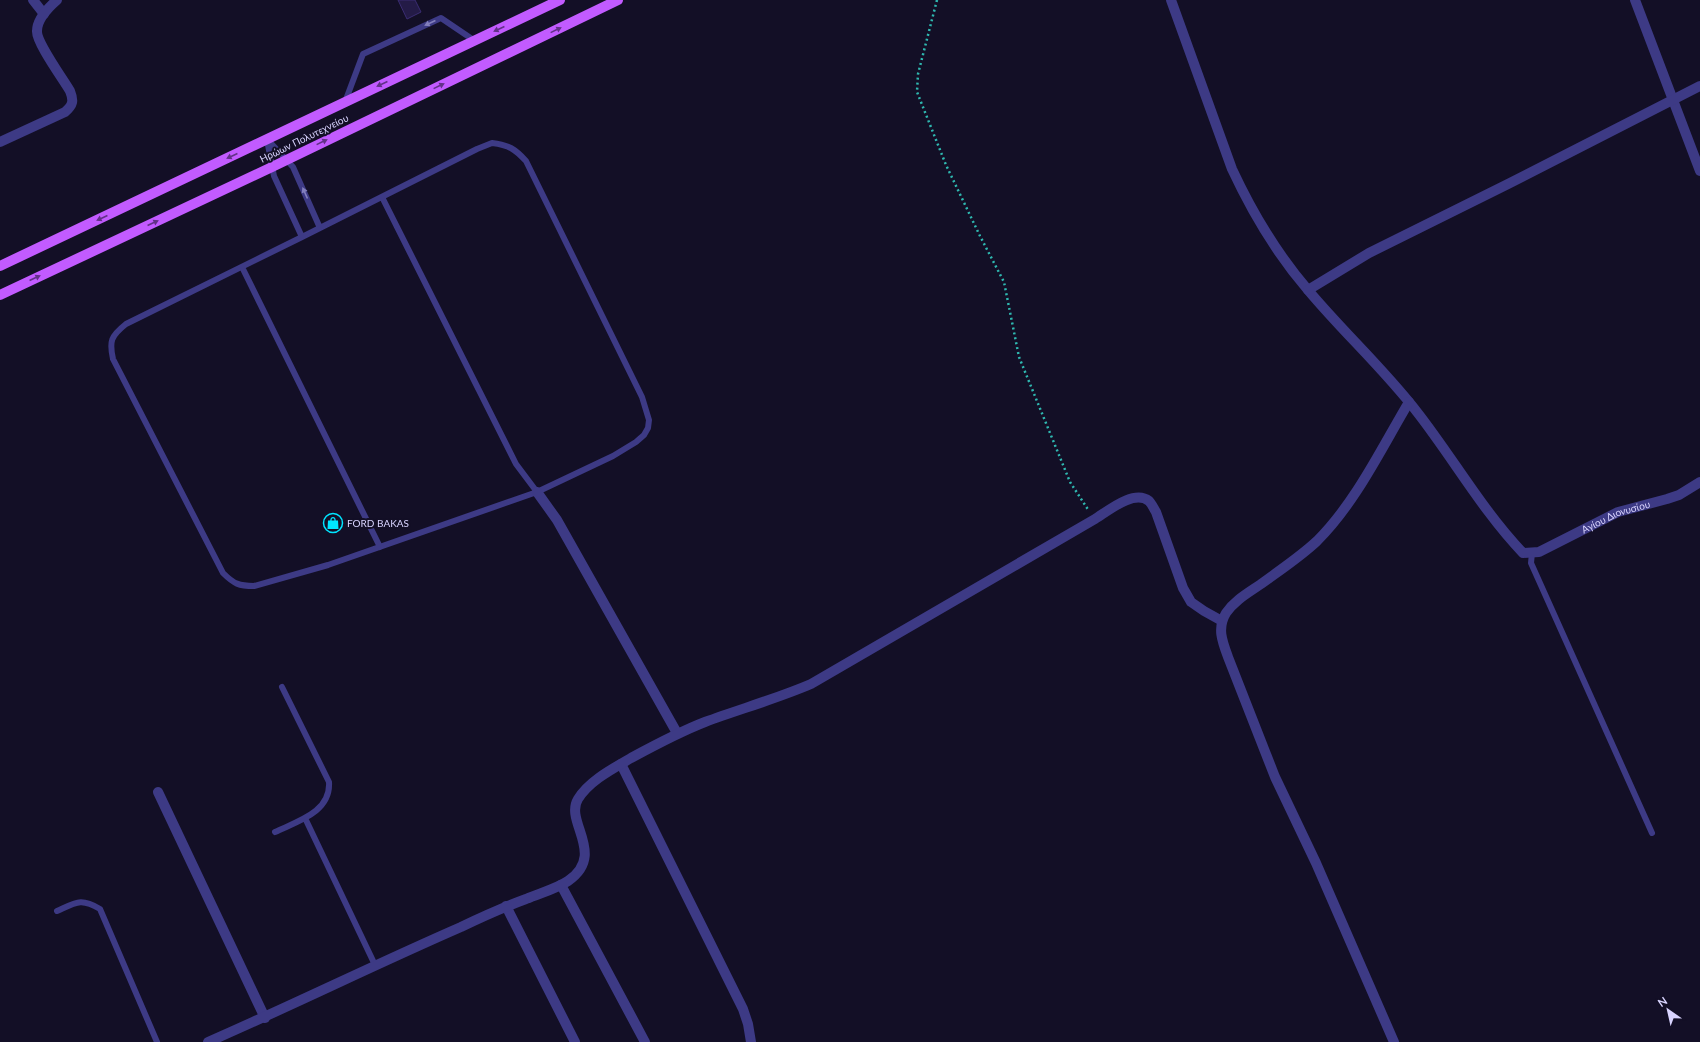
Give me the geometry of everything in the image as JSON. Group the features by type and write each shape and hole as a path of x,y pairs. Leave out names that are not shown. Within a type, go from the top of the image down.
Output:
{"main road":[{"name":"Ηρώων Πολυτεχνείου","path":"0,266 560,0"},
{"name":"Ηρώων Πολυτεχνείου","path":"0,295 272,167 618,0"}],"street":[{"path":"33,0 44,14"},
{"path":"0,142 64,112 71,106 73,99 70,91 40,42 37,31 39,21 57,0"},
{"path":"1171,0 1220,136 1241,189 1271,240 1308,290 1409,402 1504,533 1523,552 1532,553"},
{"path":"1635,0 1700,171"},
{"path":"1308,290 1369,253 1700,86"},
{"path":"1394,1042 1316,863 1275,777 1222,643 1220,630 1222,621 1229,610 1239,600 1298,557 1326,532 1354,495 1409,402"},
{"name":"Αγίου Διονυσίου","path":"1532,553 1539,552 1618,512 1667,500 1679,495 1700,482"},
{"path":"537,492 557,520 677,733"},
{"path":"208,1042 265,1018 375,965 506,906 561,885 578,873 585,856 584,845 576,817 577,801 588,786 621,764 677,733 784,696 811,684 1095,519 1124,500 1138,497 1149,501 1156,512 1183,588 1191,602 1222,621"},
{"path":"621,764 743,1009 748,1024 751,1042"},
{"path":"158,792 265,1018"},
{"path":"561,885 645,1042"},
{"path":"506,906 575,1042"}],"lane":[{"path":"345,102 362,54 441,18 475,40"},
{"path":"267,139 293,167 320,228"},
{"path":"267,139 272,167 302,237"},
{"path":"492,143 505,144 516,151 526,161 642,398 649,420 648,428 644,435 626,449 537,492 380,548 328,565 254,586 242,586 231,581 223,573 113,359 110,347 114,334 126,324 242,268 320,228 480,147 492,143"},
{"path":"382,197 516,464 537,492"},
{"path":"242,268 380,548"},
{"path":"1532,553 1531,562 1652,833"},
{"path":"275,832 305,818 321,808 330,792 330,782 282,687"},
{"path":"305,818 375,965"},
{"path":"57,911 76,903 89,903 100,909 157,1042"}],"path":[{"path":"937,0 918,74 917,92 946,165 1004,282 1019,357 1067,475 1070,482 1095,519"}],"building":[{"path":"398,0 415,0 421,12 407,19"}],"place":[{"name":"FORD BAKAS","path":"333,523"}]}
